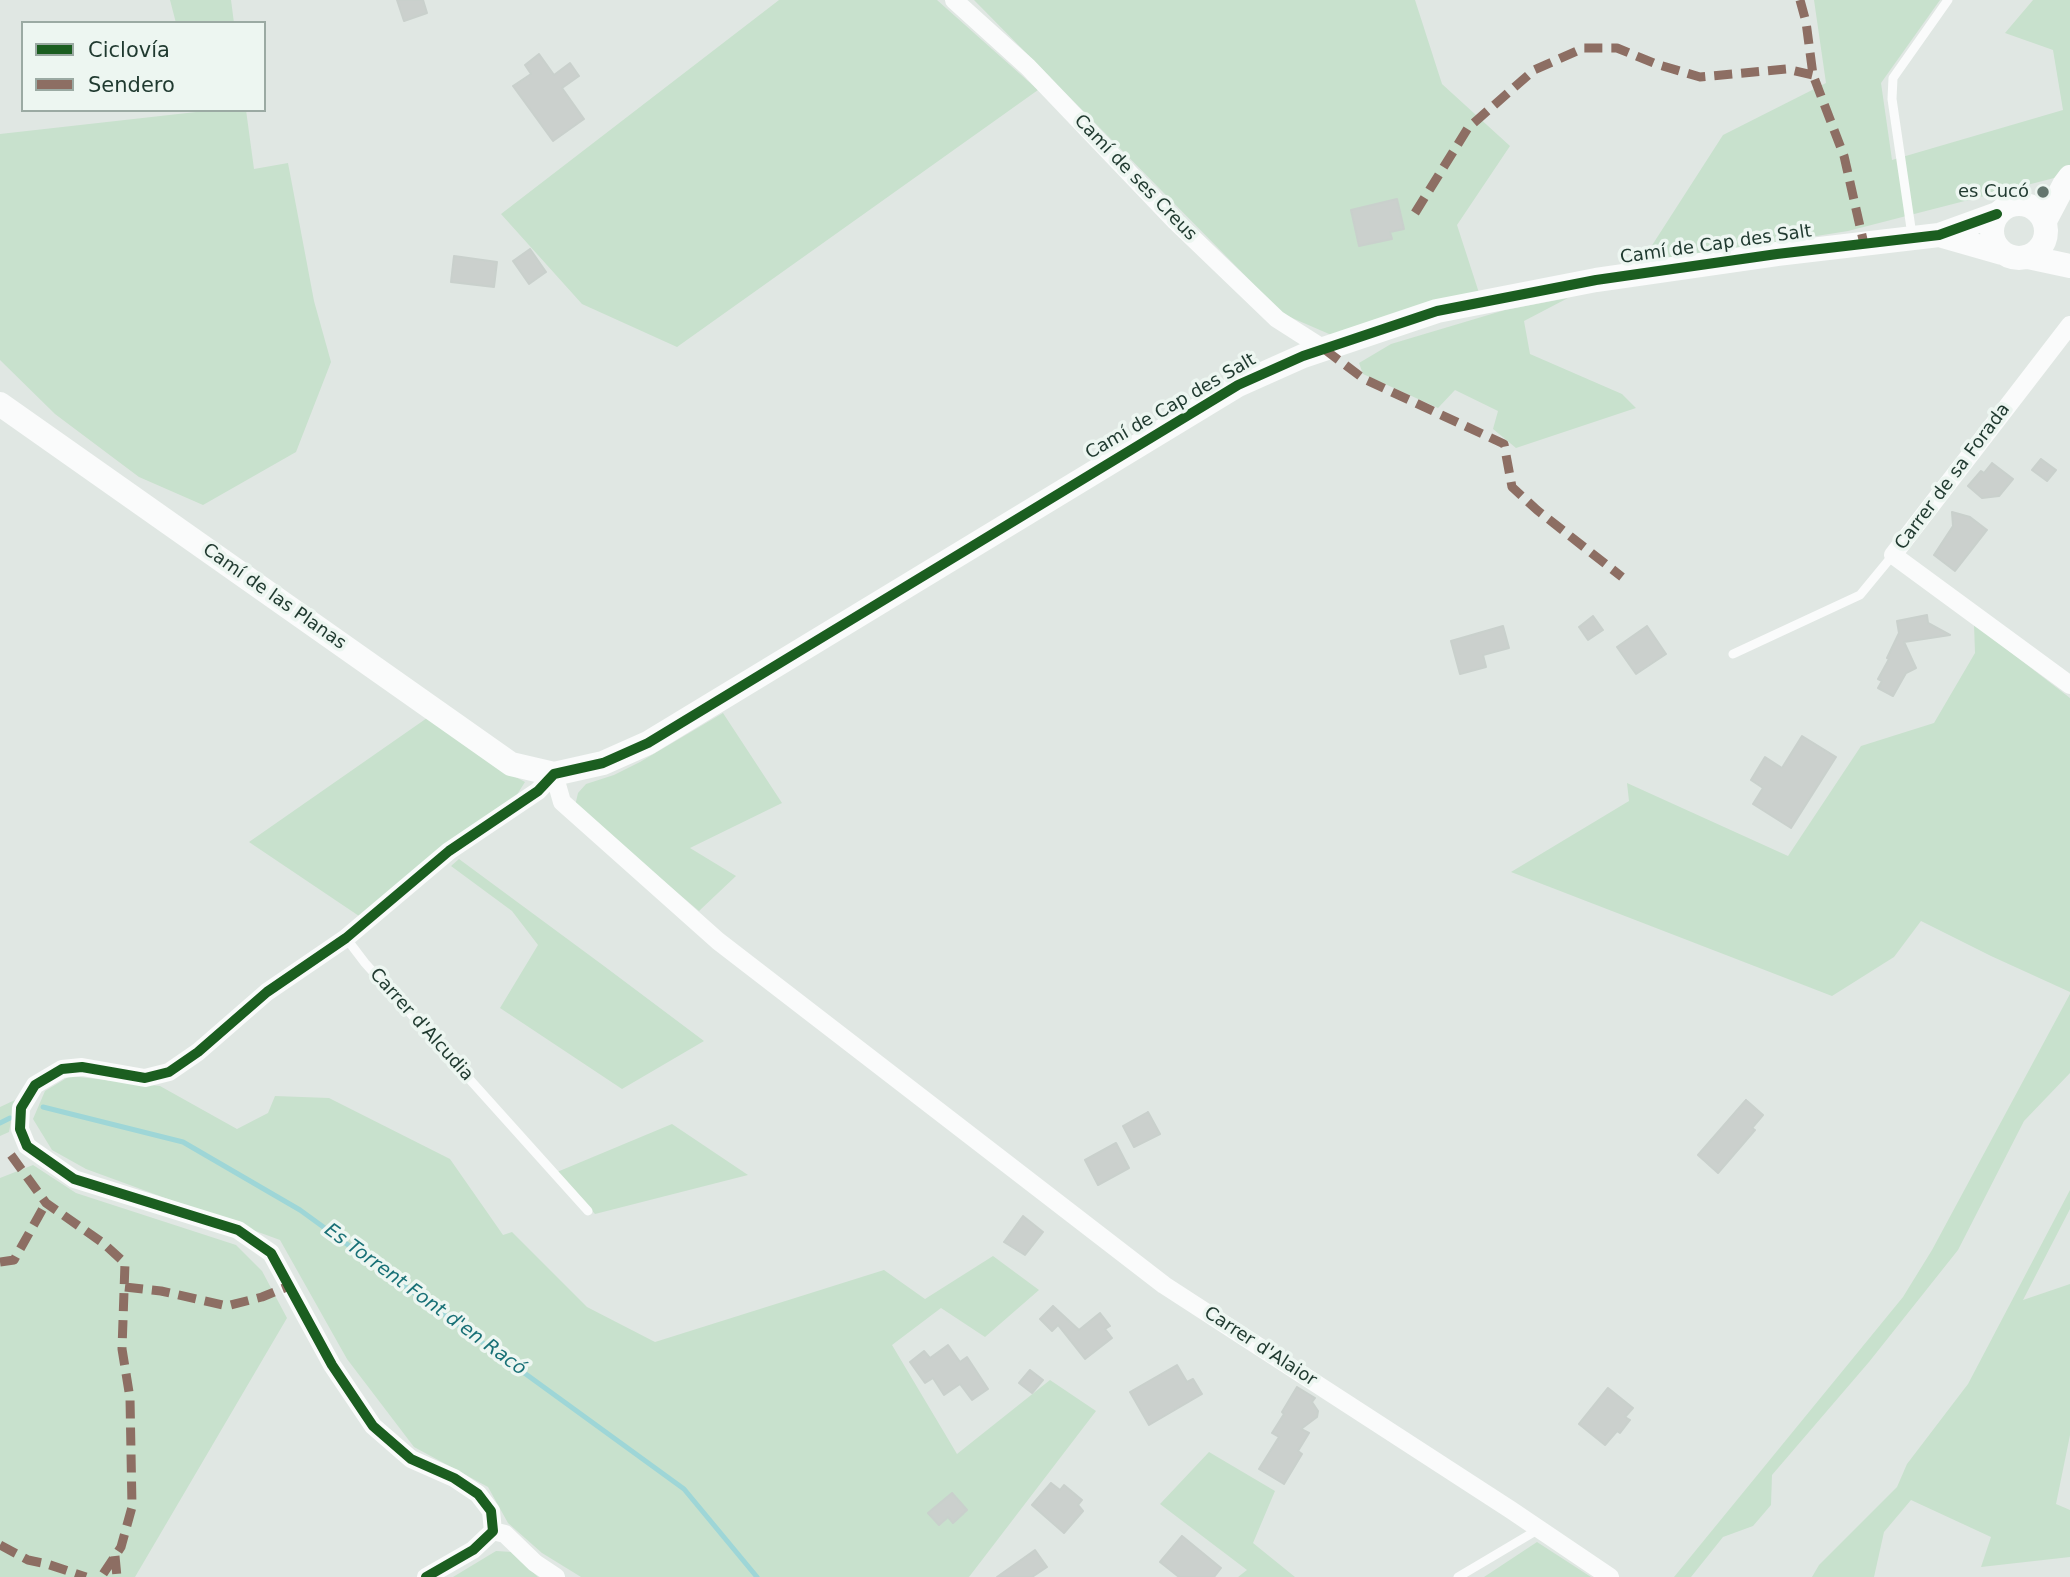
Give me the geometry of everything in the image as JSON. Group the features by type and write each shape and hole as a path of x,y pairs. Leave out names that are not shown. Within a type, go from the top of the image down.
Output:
{"street":[{"name":"Camí de ses Creus","path":"954,0 1028,67 1175,221 1277,319 1324,349"},
{"path":"2026,204 2067,181"},
{"path":"2028,257 2041,248 2046,227 2067,181"},
{"path":"2070,250 2046,227 2034,207 2026,204 2010,205 1997,214 1993,222 1993,239 2002,253 2011,257 2028,257 2070,265"},
{"name":"Camí de Cap des Salt","path":"346,938 449,851 538,791 554,774 603,763 648,743 1238,385 1324,349 1437,311 1596,279 1940,235 1997,214"},
{"name":"Camí de Cap des Salt","path":"1940,235 2002,253"},
{"name":"Carrer de sa Forada","path":"2070,325 1893,555 2070,685"},
{"name":"Camí de las Planas","path":"0,404 511,764 554,774"},
{"name":"Carrer d'Alaior","path":"554,774 562,802 718,942 1164,1285 1610,1577"},
{"path":"346,938 267,992 198,1052 169,1072 145,1079 82,1067 62,1069 35,1085 21,1108 20,1129 27,1146 74,1179 237,1230 271,1252 332,1365 373,1426 411,1459 454,1478 478,1494 491,1511 493,1531"},
{"path":"426,1577 473,1550 493,1531"},
{"path":"493,1531 505,1534 535,1563 556,1577"}],"lane":[{"path":"1912,238 1892,99 1893,78 1948,0"},
{"path":"1733,654 1860,595 1893,555"},
{"name":"Carrer d'Alcudia","path":"346,938 365,963 588,1211"},
{"path":"1458,1577 1539,1529"}],"green space":[{"path":"170,0 231,0 234,21 175,21"},
{"path":"779,0 937,0 1038,90 677,347 582,304 501,214"},
{"path":"974,0 1415,0 1442,84 1510,146 1457,225 1480,296 1336,337 1283,314"},
{"path":"1814,0 1940,0 1881,83 1892,160 2063,110 2053,50 2005,33 2033,0 2070,0 2070,167 2062,176 1848,231 1640,264 1723,135 1826,83"},
{"path":"196,112 246,112 254,169 288,163 314,301 331,362 296,452 203,505 139,477 55,414 0,360 0,134"},
{"path":"1568,298 1524,321 1530,354 1622,394 1636,408 1516,448 1493,429 1498,411 1455,390 1438,408 1363,374 1359,363 1391,344 1505,310"},
{"path":"1974,624 2070,698 2070,992 1921,921 1894,957 1832,996 1511,872 1629,801 1627,783 1788,856 1861,746 1934,723 1975,653"},
{"path":"723,713 782,803 690,848 736,876 699,911 575,806 578,793 586,784 614,775 640,762"},
{"path":"427,718 493,765 525,782 513,801 359,916 249,842"},
{"path":"459,859 704,1041 622,1089 500,1008 538,945 512,911 451,866"},
{"path":"2070,994 2070,1073 2024,1121 1958,1250 1869,1362 1772,1475 1771,1505 1753,1526 1723,1537 1691,1577 1674,1577 1903,1297 1932,1250"},
{"path":"70,1076 160,1086 237,1129 268,1113 275,1096 329,1098 450,1159 503,1235 512,1232 587,1307 655,1342 884,1270 925,1299 993,1256 1039,1290 985,1337 941,1308 892,1345 957,1454 1050,1380 1096,1411 969,1577 581,1577 542,1553 508,1523 488,1487 414,1447 347,1359 280,1240 86,1169 52,1150 33,1119 45,1091"},
{"path":"15,1100 9,1132 0,1136 0,1107"},
{"path":"672,1124 748,1175 595,1214 557,1172"},
{"path":"33,1165 76,1193 236,1245 262,1271 287,1318 135,1577 0,1577 0,1178"},
{"path":"2070,1190 2070,1209 2023,1300 2070,1284 2070,1435 2056,1504 2070,1510 2070,1557 1981,1567 1991,1537 1911,1500 1884,1532 1874,1577 1812,1577 1819,1565 1897,1487 1907,1464 1968,1384"},
{"path":"1209,1452 1275,1491 1253,1543 1295,1577 1238,1577 1247,1570 1160,1504"},
{"path":"1537,1542 1591,1577 1484,1577"},
{"path":"496,1551 512,1552 538,1577 453,1577"}],"building":[{"path":"397,0 423,0 427,13 404,21"},
{"path":"539,54 554,75 570,63 579,76 562,88 584,119 553,141 513,86 531,74 525,65"},
{"path":"1397,199 1404,229 1390,232 1392,239 1359,246 1351,210"},
{"path":"530,249 546,272 529,284 513,261"},
{"path":"454,256 497,262 494,287 451,282"},
{"path":"2041,459 2056,470 2047,481 2032,470"},
{"path":"1992,463 2013,479 1999,496 1982,498 1968,486"},
{"path":"1952,512 1970,517 1987,530 1955,571 1934,555 1953,526"},
{"path":"1927,615 1928,623 1950,635 1904,642 1916,668 1906,673 1893,696 1878,688 1882,681 1878,679 1899,633 1897,621"},
{"path":"1593,616 1603,630 1588,640 1579,627"},
{"path":"1503,626 1509,648 1483,655 1486,667 1460,674 1451,641"},
{"path":"1647,626 1666,654 1636,674 1617,647"},
{"path":"1802,736 1836,757 1791,828 1753,804 1763,788 1751,780 1765,757 1782,768"},
{"path":"1746,1100 1763,1115 1752,1128 1755,1130 1718,1173 1698,1155"},
{"path":"1148,1112 1160,1134 1134,1147 1123,1126"},
{"path":"1116,1143 1129,1168 1098,1185 1085,1160"},
{"path":"1023,1216 1043,1232 1025,1255 1004,1242"},
{"path":"1053,1306 1079,1330 1100,1313 1110,1326 1105,1329 1112,1338 1085,1359 1058,1325 1052,1331 1040,1319"},
{"path":"948,1345 960,1362 967,1357 988,1389 972,1400 960,1384 944,1395 933,1378 925,1383 910,1362 924,1351 930,1358"},
{"path":"1177,1365 1187,1382 1193,1379 1202,1394 1149,1425 1130,1392"},
{"path":"1030,1370 1043,1380 1032,1393 1019,1383"},
{"path":"1297,1387 1315,1398 1312,1402 1318,1411 1317,1417 1301,1429 1309,1433 1298,1451 1302,1454 1284,1484 1259,1469 1279,1437 1272,1433"},
{"path":"1608,1388 1633,1408 1625,1417 1630,1420 1620,1433 1617,1431 1605,1445 1579,1424"},
{"path":"1051,1483 1060,1490 1064,1485 1082,1500 1078,1505 1083,1511 1064,1533 1032,1505"},
{"path":"952,1493 967,1510 953,1523 948,1517 939,1525 928,1513"},
{"path":"1182,1536 1221,1568 1214,1577 1179,1577 1160,1562"},
{"path":"1035,1550 1047,1567 1032,1577 997,1577"}],"waterway":[{"name":"Es Torrent Font d'en Racó","path":"43,1107 183,1142 300,1210 684,1489 757,1577"},
{"name":"Es Torrent Font d'en Racó","path":"0,1123 10,1118"}],"marked path":[{"path":"1800,0 1806,22 1813,75 1844,156 1864,244"},
{"path":"1415,213 1468,128 1534,70 1584,48 1617,48 1656,64 1700,77 1787,69 1813,75"},
{"path":"1324,349 1364,379 1504,444 1512,487 1622,577"},
{"path":"11,1155 46,1203 103,1243 125,1263 122,1349 130,1398 132,1507 121,1547 101,1577"},
{"path":"0,1262 14,1260 46,1203"},
{"path":"125,1287 161,1291 227,1306 262,1297 289,1286"},
{"path":"0,1545 28,1560 86,1577"},
{"path":"115,1556 117,1577"}],"cycle path":[{"path":"426,1577 473,1550 493,1531 491,1511 478,1494 454,1478 411,1459 373,1426 332,1365 271,1253 238,1230 74,1179 27,1146 20,1129 21,1108 35,1085 62,1069 82,1067 145,1078 169,1072 198,1052 267,992 346,938 449,851 538,791 554,774 603,763 648,743 1238,385 1303,356 1437,311 1596,280 1777,254 1939,235 1997,214"}],"place":[{"name":"es Cucó","path":"2043,192"}]}
